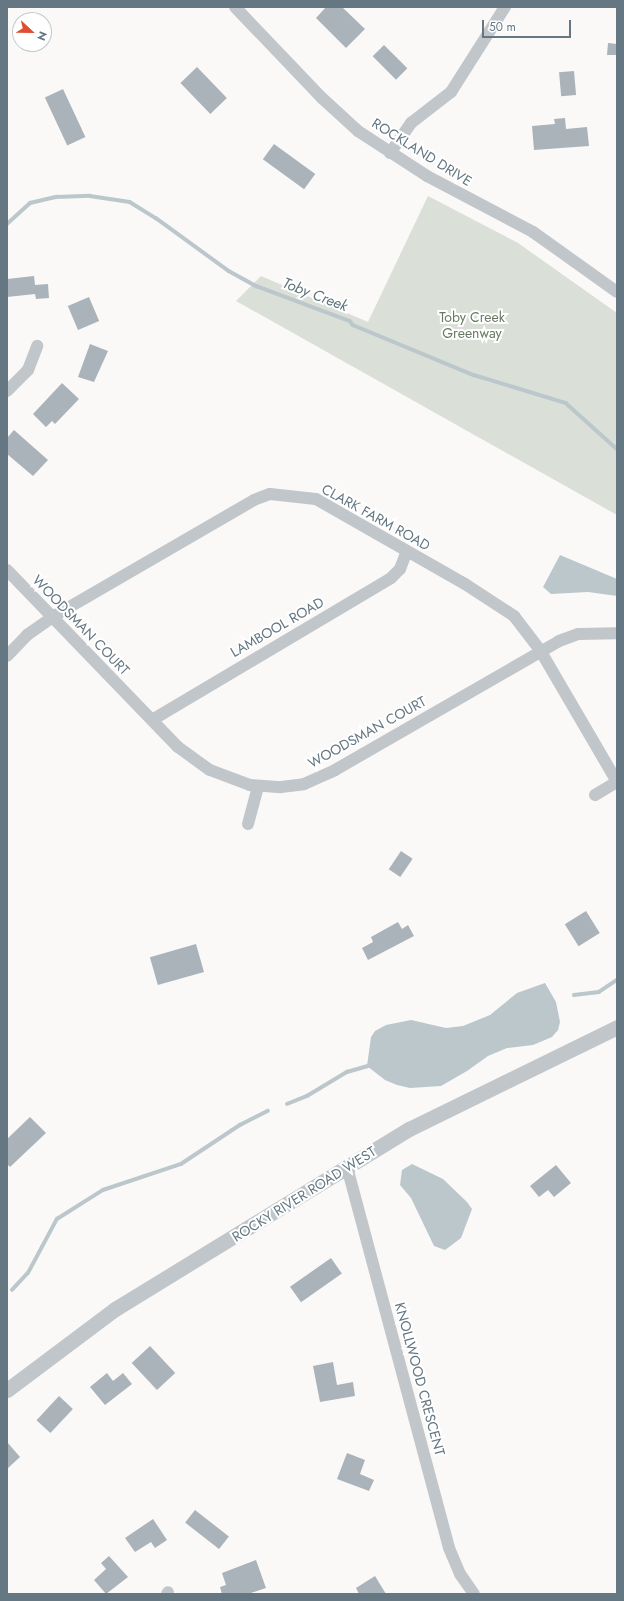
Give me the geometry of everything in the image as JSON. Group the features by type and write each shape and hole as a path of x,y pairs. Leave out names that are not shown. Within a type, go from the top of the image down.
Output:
{"street":[{"name":"ROCKLAND DRIVE","path":"235,7 322,98 358,131 390,153 463,197 533,232 617,292"},
{"path":"390,153 411,124 451,92 505,7"},
{"path":"7,391 28,370 37,346"},
{"name":"CLARK FARM ROAD","path":"7,656 27,635 54,616 254,500 270,494 316,499 504,608 526,630 540,650 617,782"},
{"name":"LAMBOOL ROAD","path":"152,720 391,578 400,569 407,551"},
{"name":"WOODSMAN COURT","path":"7,570 54,616 178,747 210,770 228,779 258,786 281,788 304,784 335,770 540,650 578,634 617,633"},
{"path":"595,795 617,782"},
{"path":"248,824 258,786"},
{"name":"ROCKY RIVER ROAD WEST","path":"7,1390 116,1309 347,1167 451,1106 617,1027"},
{"name":"KNOLLWOOD CRESCENT","path":"347,1167 449,1548 460,1574 474,1594"}],"green space":[{"name":"Toby Creek Greenway","path":"428,196 518,243 617,313 617,515 236,301 261,276 368,322"}],"shaded area":[{"path":"560,555 617,579 617,596 588,592 551,594 543,587"},
{"path":"545,983 556,1002 560,1022 558,1030 552,1037 533,1045 507,1048 488,1056 467,1071 441,1086 410,1088 397,1085 385,1080 367,1066 371,1037 375,1031 386,1025 411,1020 446,1028 463,1026 490,1015 517,993"},
{"path":"412,1164 443,1179 467,1202 472,1209 461,1238 445,1250 434,1246 411,1198 400,1185 402,1170"}],"building":[{"path":"326,7 342,7 365,29 346,48 316,18"},
{"path":"608,43 617,44 617,55 607,55"},
{"path":"384,45 407,68 396,80 373,56"},
{"path":"197,67 227,98 210,114 180,83"},
{"path":"574,71 576,95 561,96 559,72"},
{"path":"63,89 85,137 67,145 45,97"},
{"path":"565,118 566,129 587,127 589,146 534,150 532,126 555,124 554,119"},
{"path":"274,144 315,174 304,189 263,159"},
{"path":"34,276 35,285 48,284 49,298 36,299 35,294 7,297 7,279"},
{"path":"89,297 99,321 78,330 68,306"},
{"path":"90,344 108,351 94,382 78,377"},
{"path":"62,383 79,399 55,424 52,421 46,427 33,414"},
{"path":"14,430 48,460 33,476 7,454 7,438"},
{"path":"401,851 413,859 400,877 389,869"},
{"path":"586,911 600,933 579,946 565,924"},
{"path":"398,922 402,929 408,925 414,936 368,960 362,948 373,942 371,937"},
{"path":"196,944 204,972 158,985 150,957"},
{"path":"30,1117 46,1133 10,1167 7,1164 7,1139"},
{"path":"556,1165 571,1183 554,1197 548,1190 539,1197 530,1186"},
{"path":"331,1258 342,1274 301,1302 290,1287"},
{"path":"150,1346 175,1373 157,1390 132,1363"},
{"path":"333,1362 337,1385 353,1382 355,1396 320,1402 313,1366"},
{"path":"107,1373 113,1381 123,1373 132,1384 105,1405 90,1387"},
{"path":"59,1396 73,1409 50,1433 36,1420"},
{"path":"7,1442 20,1457 7,1469"},
{"path":"347,1453 365,1460 360,1474 374,1480 369,1491 337,1479"},
{"path":"195,1510 229,1536 219,1549 185,1523"},
{"path":"153,1519 167,1540 155,1548 151,1542 135,1552 125,1538"},
{"path":"109,1556 128,1577 106,1594 94,1580 106,1569 101,1563"},
{"path":"256,1560 266,1588 248,1594 222,1594 220,1587 226,1585 222,1573"},
{"path":"375,1576 386,1594 359,1594 356,1588"}],"waterway":[{"name":"Toby Creek","path":"7,224 30,203 56,197 90,196 130,202 156,218 229,271 256,286 350,321 353,325 474,375 566,403 617,449"},
{"path":"574,995 599,992 617,980"},
{"path":"287,1104 307,1096 347,1072 371,1065"},
{"path":"12,1290 28,1273 57,1219 103,1190 181,1164 240,1125 268,1111"}]}
